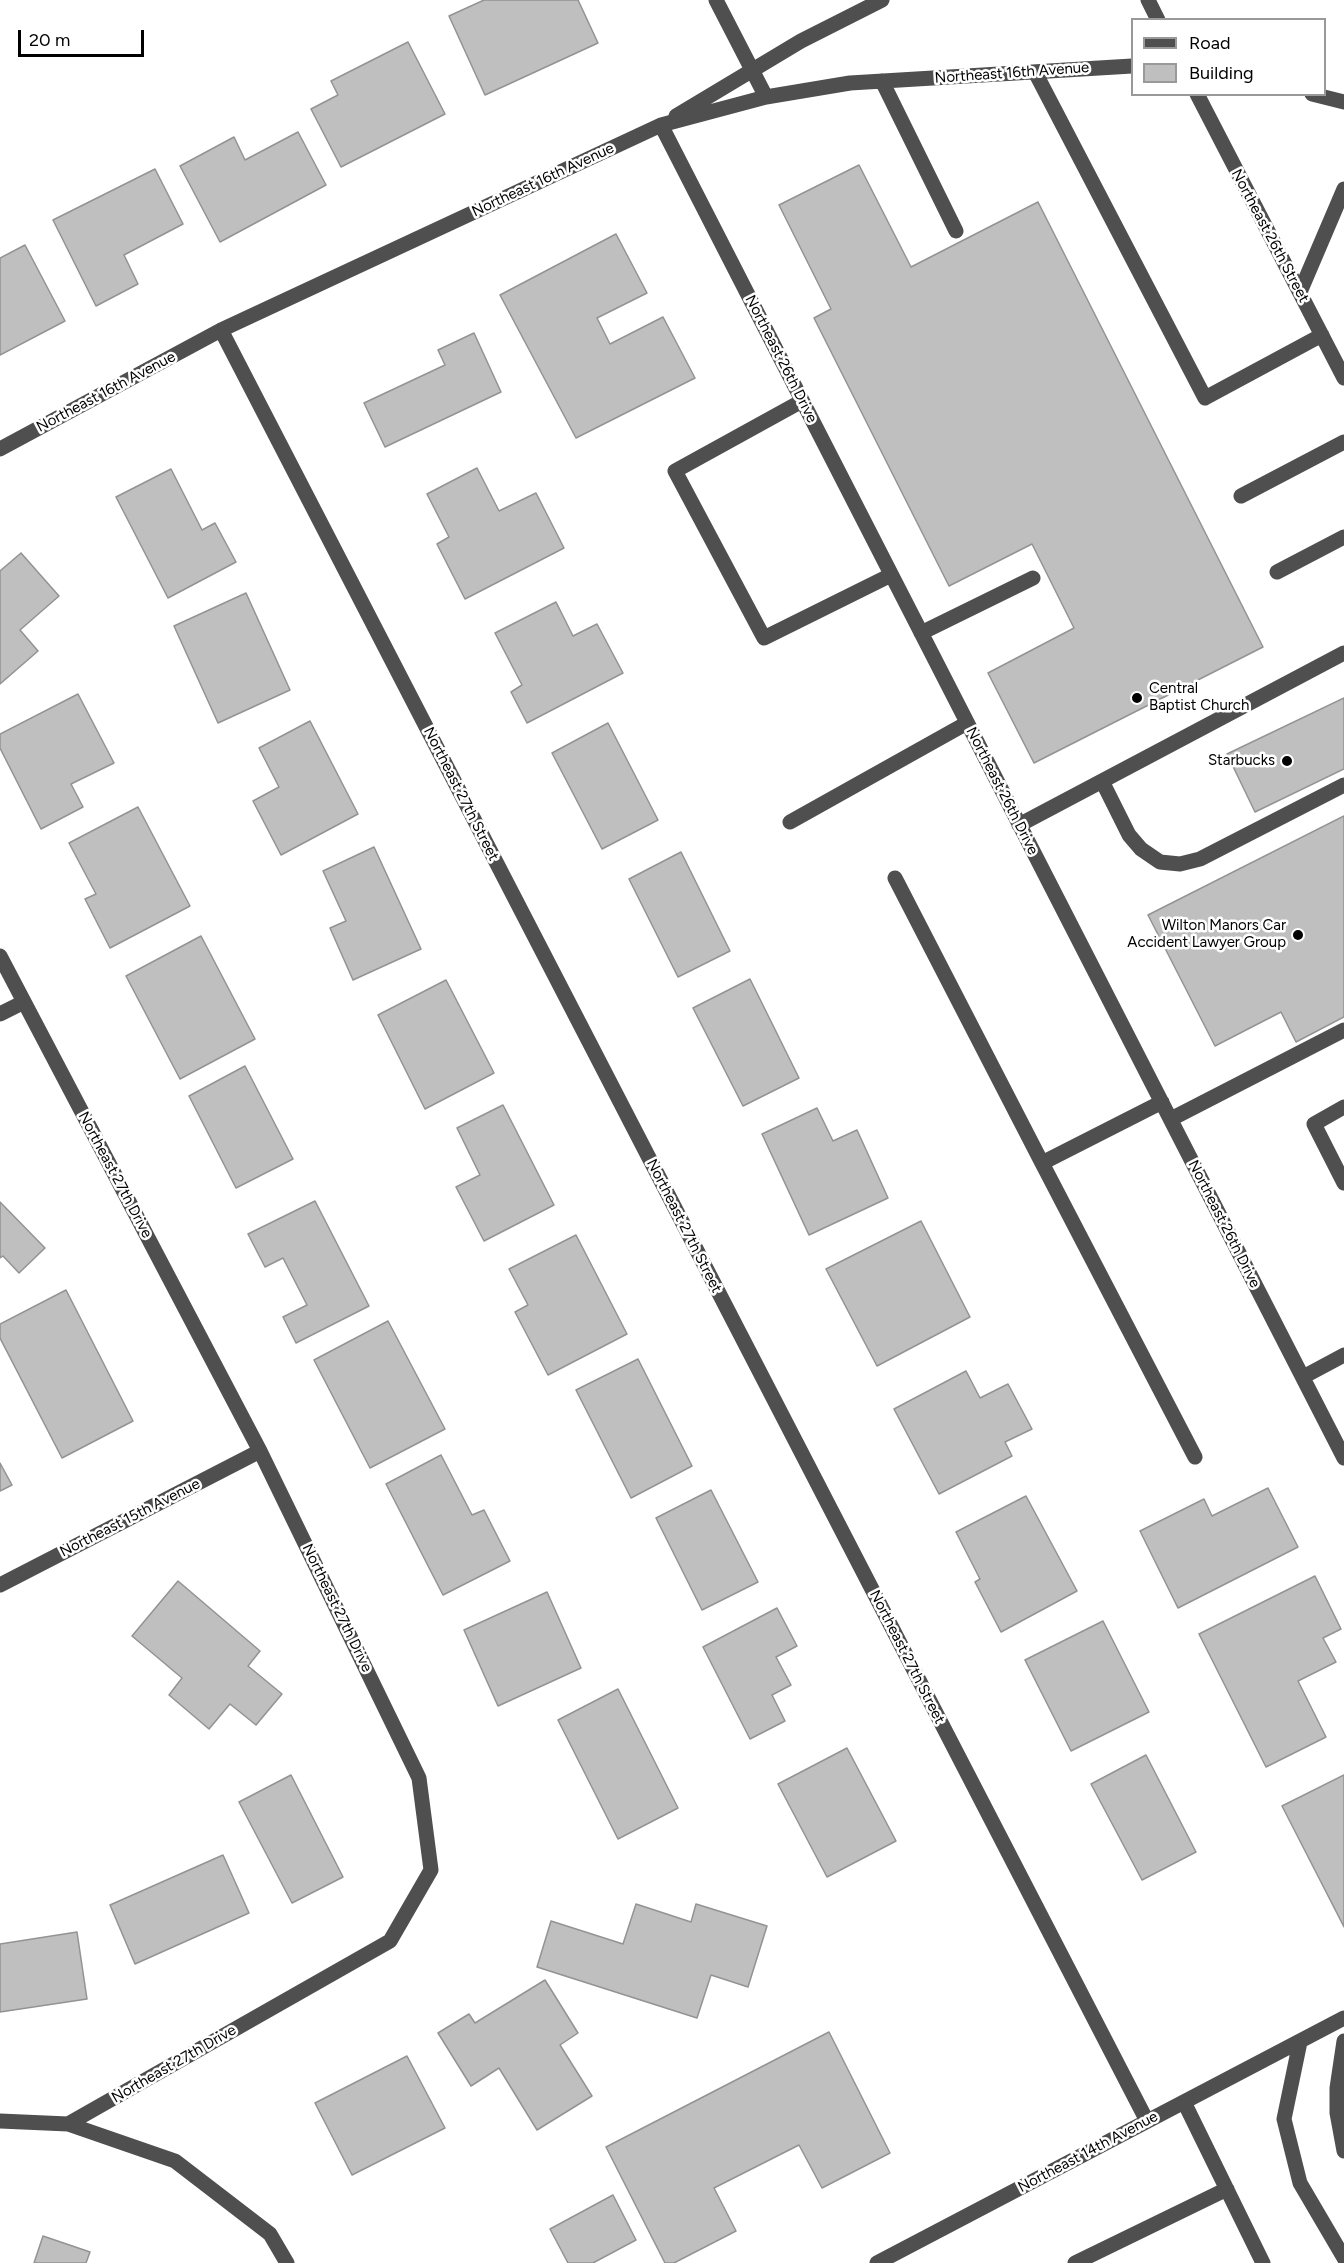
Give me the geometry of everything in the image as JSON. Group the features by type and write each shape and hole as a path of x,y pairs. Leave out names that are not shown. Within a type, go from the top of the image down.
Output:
{"street":[{"path":"716,0 766,97"},
{"path":"661,125 801,41 882,0"},
{"path":"1148,0 1157,18"},
{"name":"Northeast 16th Avenue","path":"0,448 221,330 661,125 766,97 850,83 1131,66"},
{"path":"1035,72 1205,398 1322,335"},
{"path":"882,81 956,231"},
{"name":"Northeast 26th Street","path":"1198,96 1344,378"},
{"path":"1320,96 1344,102"},
{"name":"Northeast 26th Drive","path":"661,125 1344,1458"},
{"path":"1300,292 1344,189"},
{"name":"Northeast 27th Street","path":"221,330 1147,2121"},
{"path":"802,401 675,471 764,638 891,575"},
{"path":"1241,496 1344,442"},
{"path":"1277,572 1344,537"},
{"path":"921,633 1033,578"},
{"path":"1019,825 1344,653"},
{"path":"790,822 968,723"},
{"path":"1102,781 1129,835 1135,842 1160,862 1180,864 1200,859 1344,786"},
{"path":"895,878 1195,1458"},
{"name":"Northeast 27th Drive","path":"0,956 260,1451 419,1778 430,1870 390,1941 68,2124"},
{"path":"0,1014 24,1002"},
{"path":"1171,1119 1344,1030"},
{"path":"1042,1163 1162,1102"},
{"path":"1344,1107 1314,1124 1344,1183"},
{"path":"1303,1377 1344,1355"},
{"name":"Northeast 15th Avenue","path":"0,1586 260,1451"},
{"name":"Northeast 14th Avenue","path":"887,2261 1344,2018"},
{"path":"1300,2042 1284,2119 1300,2183 1344,2258"},
{"path":"1344,2042 1337,2088 1337,2113 1344,2151"},
{"path":"1184,2102 1263,2263"},
{"path":"0,2121 68,2124 175,2161 270,2234 287,2263"},
{"path":"1075,2263 1227,2189"}],"building":[{"path":"484,0 578,0 598,43 485,95 449,16"},
{"path":"408,42 445,114 341,167 311,109 338,95 331,81"},
{"path":"298,132 326,185 220,242 180,166 234,137 245,160"},
{"path":"859,165 911,267 1038,202 1263,647 1034,763 988,673 1074,628 1032,544 949,586 814,318 831,309 779,205"},
{"path":"155,169 183,224 124,255 138,284 96,306 53,220"},
{"path":"616,234 647,293 597,318 610,344 663,317 695,378 576,438 500,295"},
{"path":"25,245 65,321 0,355 0,258"},
{"path":"474,333 501,392 385,447 364,403 445,365 438,350"},
{"path":"477,468 499,511 536,493 564,548 465,599 437,544 449,537 427,494"},
{"path":"171,469 202,530 215,523 236,562 168,598 116,497"},
{"path":"21,553 59,596 20,630 38,651 0,684 0,571"},
{"path":"246,593 290,690 218,723 174,626"},
{"path":"556,602 573,636 597,624 623,673 527,723 511,692 522,685 495,633"},
{"path":"78,694 114,763 71,784 83,807 41,829 0,748 0,734"},
{"name":"Starbucks","path":"1344,698 1344,769 1255,812 1227,754"},
{"path":"310,721 358,814 281,855 253,801 279,787 259,748"},
{"path":"608,723 658,820 602,849 552,753"},
{"path":"138,807 190,906 110,948 85,899 96,894 69,843"},
{"path":"1344,816 1344,1017 1296,1042 1281,1012 1215,1046 1148,915"},
{"path":"374,847 421,949 353,980 330,928 346,921 323,871"},
{"path":"681,852 730,951 678,977 629,879"},
{"path":"201,936 255,1039 180,1079 126,976"},
{"path":"750,979 799,1078 743,1106 693,1008"},
{"path":"446,980 494,1073 425,1109 378,1015"},
{"path":"245,1066 293,1159 236,1188 189,1096"},
{"path":"503,1105 554,1205 484,1241 456,1187 480,1175 457,1128"},
{"path":"817,1108 833,1141 857,1130 888,1198 809,1235 762,1134"},
{"path":"315,1201 369,1306 296,1343 283,1317 307,1305 283,1258 265,1267 248,1234"},
{"path":"0,1202 45,1248 19,1273 3,1256 0,1258"},
{"path":"921,1221 970,1317 877,1366 826,1269"},
{"path":"576,1235 627,1334 548,1375 515,1312 528,1305 509,1269"},
{"path":"66,1290 133,1421 62,1458 0,1338 0,1324"},
{"path":"388,1321 445,1429 370,1468 314,1360"},
{"path":"638,1359 692,1466 631,1498 576,1390"},
{"path":"966,1371 980,1398 1008,1384 1032,1429 1005,1442 1012,1456 939,1494 894,1409"},
{"path":"441,1455 472,1515 484,1510 510,1561 443,1595 386,1484"},
{"path":"0,1463 12,1485 0,1491"},
{"path":"1268,1488 1298,1547 1178,1608 1140,1531 1204,1499 1212,1516"},
{"path":"711,1490 758,1582 702,1610 656,1518"},
{"path":"1026,1496 1077,1591 1001,1632 975,1582 980,1579 956,1532"},
{"path":"1315,1576 1341,1629 1323,1638 1336,1662 1298,1681 1326,1737 1266,1767 1199,1634"},
{"path":"178,1581 260,1651 248,1666 282,1694 256,1725 230,1704 209,1729 169,1695 182,1678 132,1636"},
{"path":"547,1592 581,1668 498,1706 464,1630"},
{"path":"777,1608 797,1646 776,1657 791,1685 772,1695 785,1721 750,1739 703,1647"},
{"path":"1103,1621 1149,1712 1071,1751 1025,1660"},
{"path":"618,1689 678,1808 618,1839 558,1720"},
{"path":"847,1748 896,1841 827,1877 778,1784"},
{"path":"1146,1755 1196,1852 1142,1880 1091,1784"},
{"path":"291,1775 343,1877 292,1903 239,1802"},
{"path":"1344,1775 1344,1927 1282,1806"},
{"path":"223,1855 249,1913 135,1964 110,1905"},
{"path":"636,1904 691,1922 696,1904 767,1926 748,1987 711,1975 697,2018 537,1967 551,1921 623,1944"},
{"path":"77,1932 87,1999 0,2012 0,1944"},
{"path":"545,1980 578,2033 560,2045 592,2096 537,2130 499,2068 471,2086 438,2033 469,2014 475,2023"},
{"path":"829,2032 890,2153 822,2188 799,2145 714,2188 736,2231 674,2263 665,2263 606,2147"},
{"path":"407,2056 445,2128 352,2175 315,2103"},
{"path":"613,2195 636,2240 593,2263 568,2263 550,2229"},
{"path":"43,2236 90,2252 86,2263 34,2263"}],"place":[{"name":"Central Baptist Church","path":"1137,698"},
{"name":"Starbucks","path":"1287,761"},
{"name":"Wilton Manors Car Accident Lawyer Group","path":"1298,935"}]}
